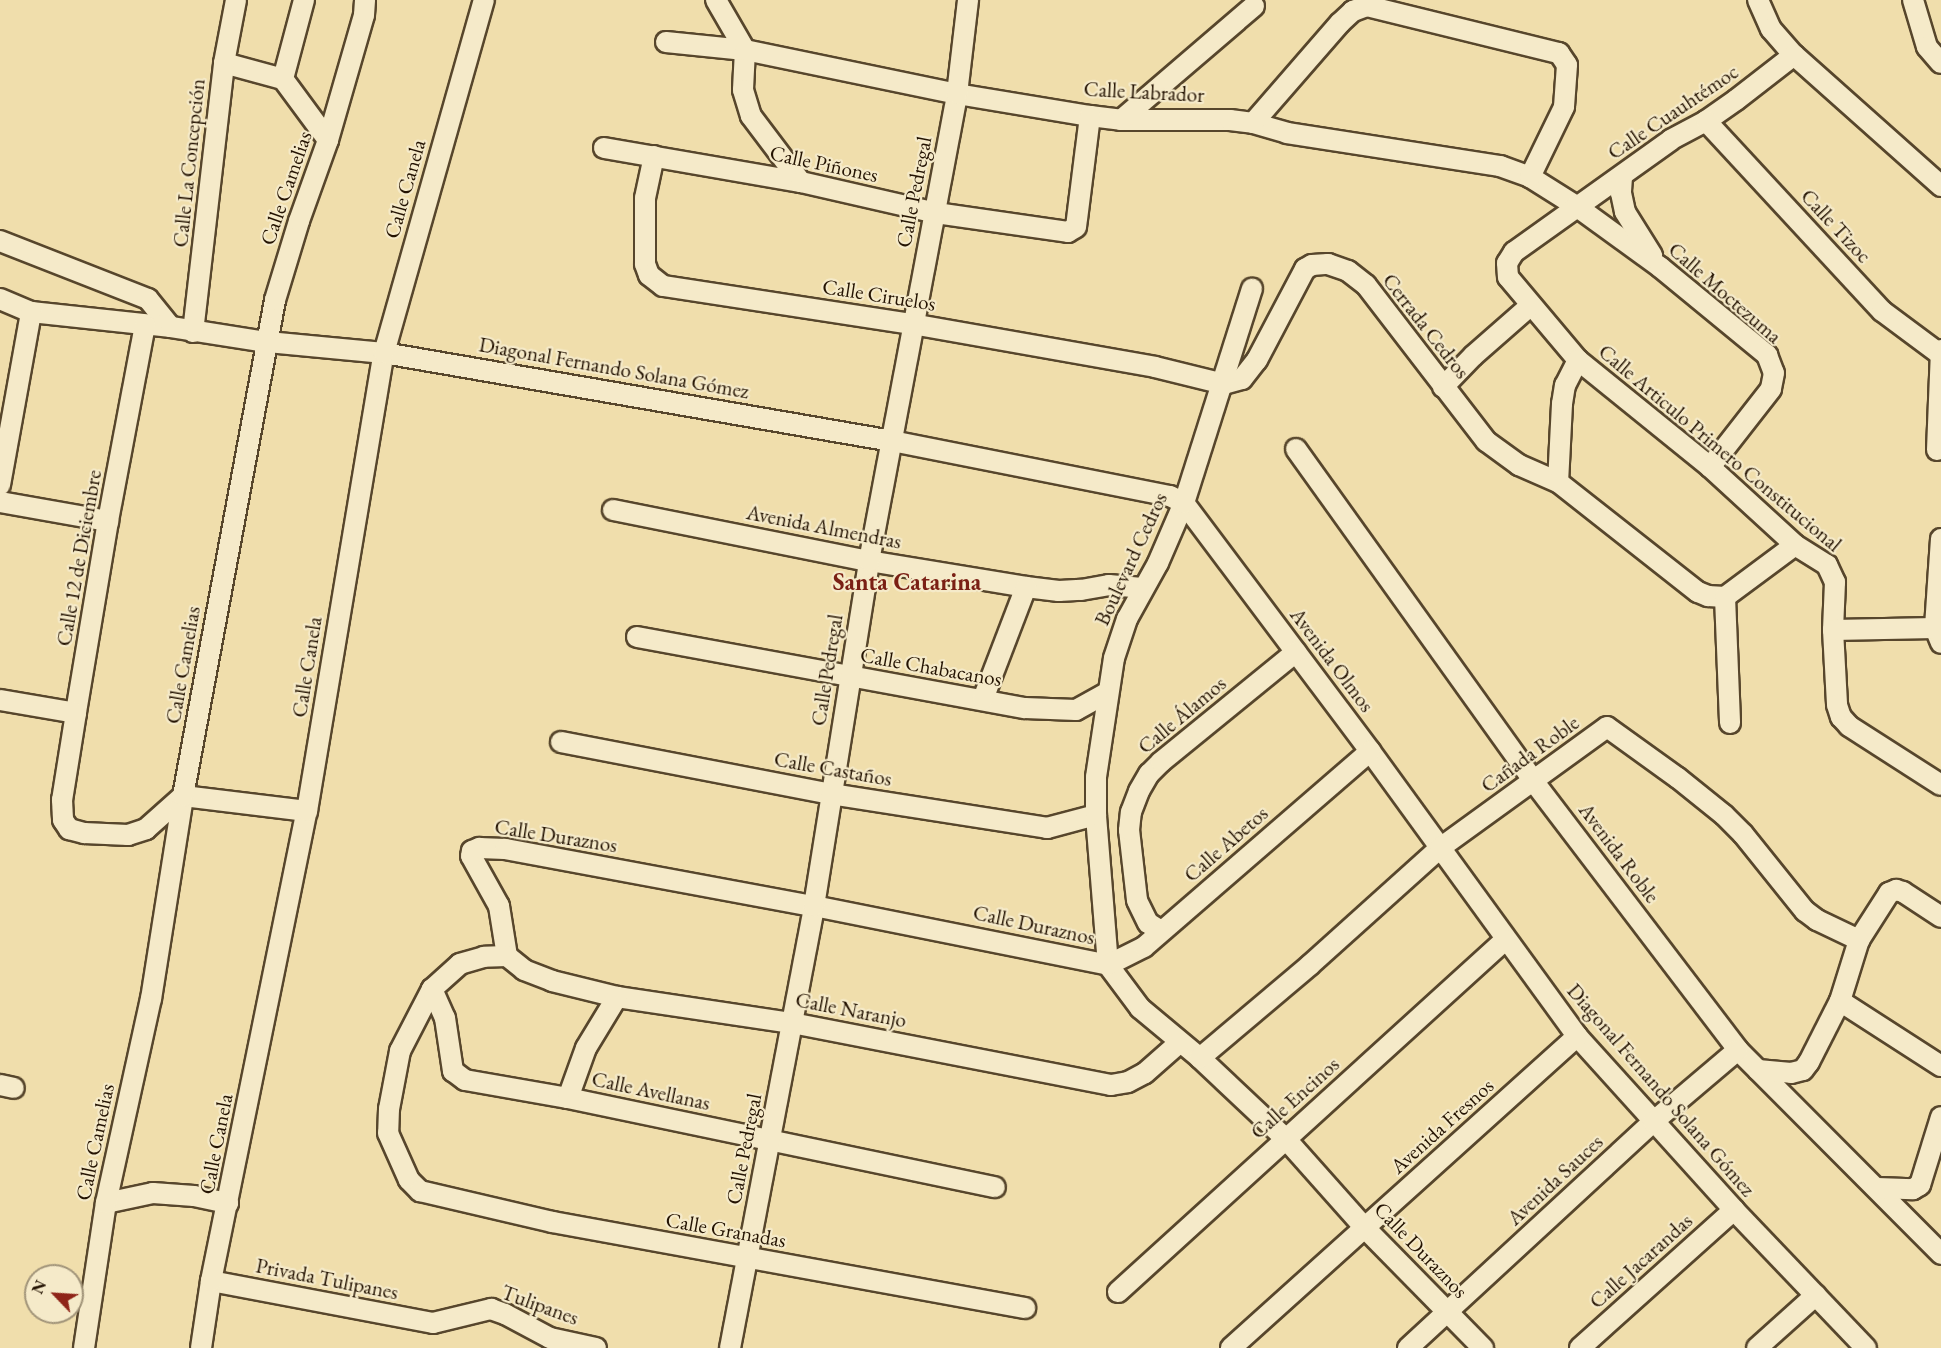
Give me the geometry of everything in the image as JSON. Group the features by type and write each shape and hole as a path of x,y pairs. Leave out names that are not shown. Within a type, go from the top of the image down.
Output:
{"street":[{"name":"Calle La Concepción","path":"193,332 224,63 236,0"},
{"path":"283,79 304,0"},
{"name":"Calle Camelias","path":"84,1348 106,1203 151,999 183,796 275,300 299,221 328,140 364,15 365,0"},
{"name":"Calle Canela","path":"201,1348 211,1281 308,811 384,352 484,0"},
{"path":"716,0 745,50 743,90 751,116 801,182"},
{"name":"Calle Pedregal","path":"730,1348 814,906 869,561 957,93 968,0"},
{"path":"1758,0 1771,29 1794,55 1941,185"},
{"path":"1913,0 1927,47 1941,63"},
{"path":"1121,120 1254,6"},
{"path":"1253,123 1353,11 1367,6 1559,53 1567,65 1564,107 1530,177"},
{"name":"Calle Labrador","path":"666,42 745,50 957,93 1090,116 1121,120 1230,120 1253,123 1287,133 1500,166 1530,177 1576,206"},
{"name":"Calle Cuauhtémoc","path":"1507,263 1514,252 1576,206 1622,177 1671,140 1706,121 1794,55"},
{"path":"224,63 283,79 328,140"},
{"name":"Calle Piñones","path":"604,148 801,182 936,213 1068,232 1076,227 1090,116"},
{"name":"Calle Tizoc","path":"1706,121 1882,311 1941,352"},
{"name":"Calle Ciruelos","path":"654,156 645,198 645,264 654,282 663,286 912,324 1155,367 1224,384"},
{"path":"1622,177 1621,193 1625,212 1660,267"},
{"name":"Calle Moctezuma","path":"1576,206 1660,267 1767,355 1774,373 1771,389 1710,467"},
{"path":"0,241 148,298 171,327"},
{"name":"Calle Articulo Primero Constitucional","path":"1507,263 1508,277 1578,360 1710,467 1795,545 1827,565 1835,582 1833,630 1837,705 1841,717 1849,726 1941,785"},
{"name":"Cerrada Cedros","path":"1224,384 1242,379 1257,360 1299,276 1312,265 1328,264 1348,272 1366,285 1486,441 1502,455 1558,482 1698,592 1708,596 1725,597"},
{"name":"Boulevard Cedros","path":"1108,964 1096,815 1096,777 1114,658 1127,619 1142,588 1158,563 1184,503 1224,384 1237,332 1252,289"},
{"name":"Diagonal Fernando Solana Gómez","path":"0,299 31,312 171,327 267,342 384,352 892,441 1170,496 1184,503"},
{"path":"1443,387 1473,356 1531,305"},
{"path":"0,485 31,312"},
{"name":"Calle 12 de Diciembre","path":"145,325 108,521 76,713 63,800 63,820 69,829 84,833 128,836 146,829 183,796"},
{"path":"1937,450 1941,352"},
{"path":"1558,482 1565,385 1578,360"},
{"name":"Avenida Roble","path":"1296,449 1534,782 1738,1050 1941,1254"},
{"path":"0,502 108,521"},
{"name":"Avenida Olmos","path":"1184,503 1440,848"},
{"name":"Avenida Almendras","path":"613,510 869,561 1026,587 1059,591 1081,591 1110,585 1142,588"},
{"path":"1833,630 1938,636 1941,539"},
{"path":"1730,723 1725,597 1795,545"},
{"path":"983,699 1026,587"},
{"name":"Calle Chabacanos","path":"637,637 850,678 1025,708 1076,710 1107,693"},
{"name":"Calle Álamos","path":"1161,931 1148,923 1137,900 1129,830 1139,791 1149,774 1161,762 1296,652"},
{"path":"0,700 76,713"},
{"name":"Cañada Roble","path":"1200,1058 1310,965 1440,848 1607,727 1724,815 1743,834 1805,911 1817,920 1859,940"},
{"name":"Calle Castaños","path":"561,742 831,794 1047,828 1096,815"},
{"name":"Calle Abetos","path":"1108,964 1144,948 1370,751"},
{"path":"183,796 308,811"},
{"name":"Calle Duraznos","path":"507,956 499,906 474,864 472,851 479,848 506,849 814,906 1108,964 1140,1008 1179,1043 1200,1058 1285,1138 1364,1227 1483,1348"},
{"name":"Diagonal Fernando Solana Gómez","path":"1440,848 1577,1036 1734,1210 1866,1348"},
{"path":"1758,1070 1791,1073 1803,1070 1840,1001 1859,940 1889,893 1896,890 1903,892 1941,917"},
{"name":"Calle Encinos","path":"1118,1292 1505,940"},
{"path":"432,990 460,964 484,957 507,956"},
{"name":"Calle Naranjo","path":"507,956 524,970 617,997 792,1023 1111,1085 1128,1082 1145,1073 1179,1043"},
{"name":"Calle Avellanas","path":"432,990 445,1018 453,1071 465,1080 568,1098 995,1186"},
{"name":"Calle Granadas","path":"432,990 400,1051 389,1109 388,1133 410,1180 420,1191 552,1222 1025,1308"},
{"path":"568,1098 586,1048 617,997"},
{"path":"1840,1001 1941,1066"},
{"name":"Avenida Fresnos","path":"1231,1348 1577,1036"},
{"name":"Avenida Sauces","path":"1408,1348 1653,1122 1738,1050"},
{"path":"1877,1188 1913,1189 1920,1185 1941,1117"},
{"path":"106,1203 153,1193 194,1196 228,1203"},
{"name":"Calle Jacarandas","path":"1580,1348 1734,1210"},
{"name":"Privada Tulipanes","path":"211,1281 433,1323"},
{"path":"1757,1348 1816,1295"},
{"name":"Tulipanes","path":"433,1323 490,1309 505,1314 550,1338 596,1348"}],"district":[{"name":"Santa Catarina","path":"907,582"}]}
